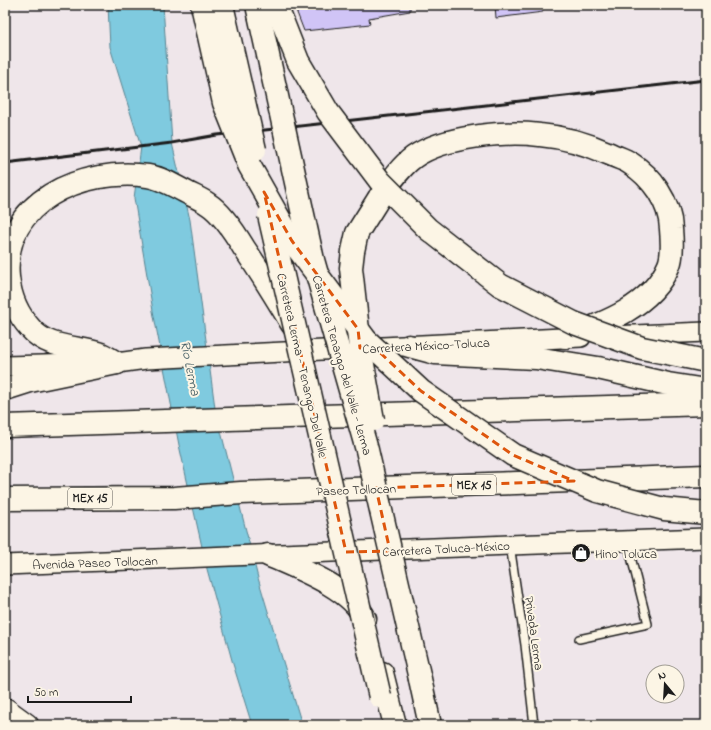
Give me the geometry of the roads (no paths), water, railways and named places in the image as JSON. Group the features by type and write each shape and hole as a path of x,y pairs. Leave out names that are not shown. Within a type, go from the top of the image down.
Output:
{"highway":[{"path":"202,5 224,103 249,165 292,241 366,340 421,391 513,454 597,491 664,510 706,513"},
{"name":"Carretera Lerma - Tenango Del Valle","path":"222,5 294,327 387,725"},
{"name":"Carretera Tenango del Valle - Lerma","path":"257,5 313,260 367,450 430,725"},
{"path":"276,5 298,61 328,112 380,181 428,229 500,285 574,323 642,348 706,361"},
{"path":"367,450 375,430 360,348 351,268 353,251 357,233 379,198 395,176 414,157 435,147 456,140 494,134 540,135 599,150 629,162 650,180 662,195 671,219 672,242 669,264 660,281 642,299 614,319 596,327 565,337"},
{"path":"116,363 101,354 50,342 31,330 24,320 12,296 8,270 8,257 15,231 24,218 38,204 53,193 69,185 87,179 108,175 129,174 150,176 168,182 209,204 227,223 253,260 294,327"},
{"path":"409,346 435,353 536,358 598,368 668,384 706,390"},
{"path":"5,389 30,381 116,363"},
{"path":"5,426 706,404"},
{"name":"Paseo Tollocan","path":"5,499 174,498 241,493 706,476"},
{"path":"264,555 323,580 354,603 364,616 376,648 395,725"},
{"path":"5,709 27,725"}],"main road":[{"name":"Carretera México-Toluca","path":"116,363 146,358 565,337 706,332"},
{"path":"5,366 116,363"},
{"name":"Carretera Toluca-México","path":"186,558 706,538"},
{"name":"Avenida Paseo Tollocan","path":"5,565 186,558"}],"lane":[{"path":"579,640 648,624 627,541"},
{"name":"Privada Lerma","path":"510,545 525,645 534,725"}],"water":[{"name":"Río Lerma","path":"108,5 163,5 172,143 190,220 215,408 258,578 302,725 252,725 233,664 207,569 179,445 153,311 134,198 141,147 110,47"}],"railway":[{"path":"5,163 172,143 217,135 706,80"}],"place":[{"name":"Hino Toluca","path":"581,553"}]}
